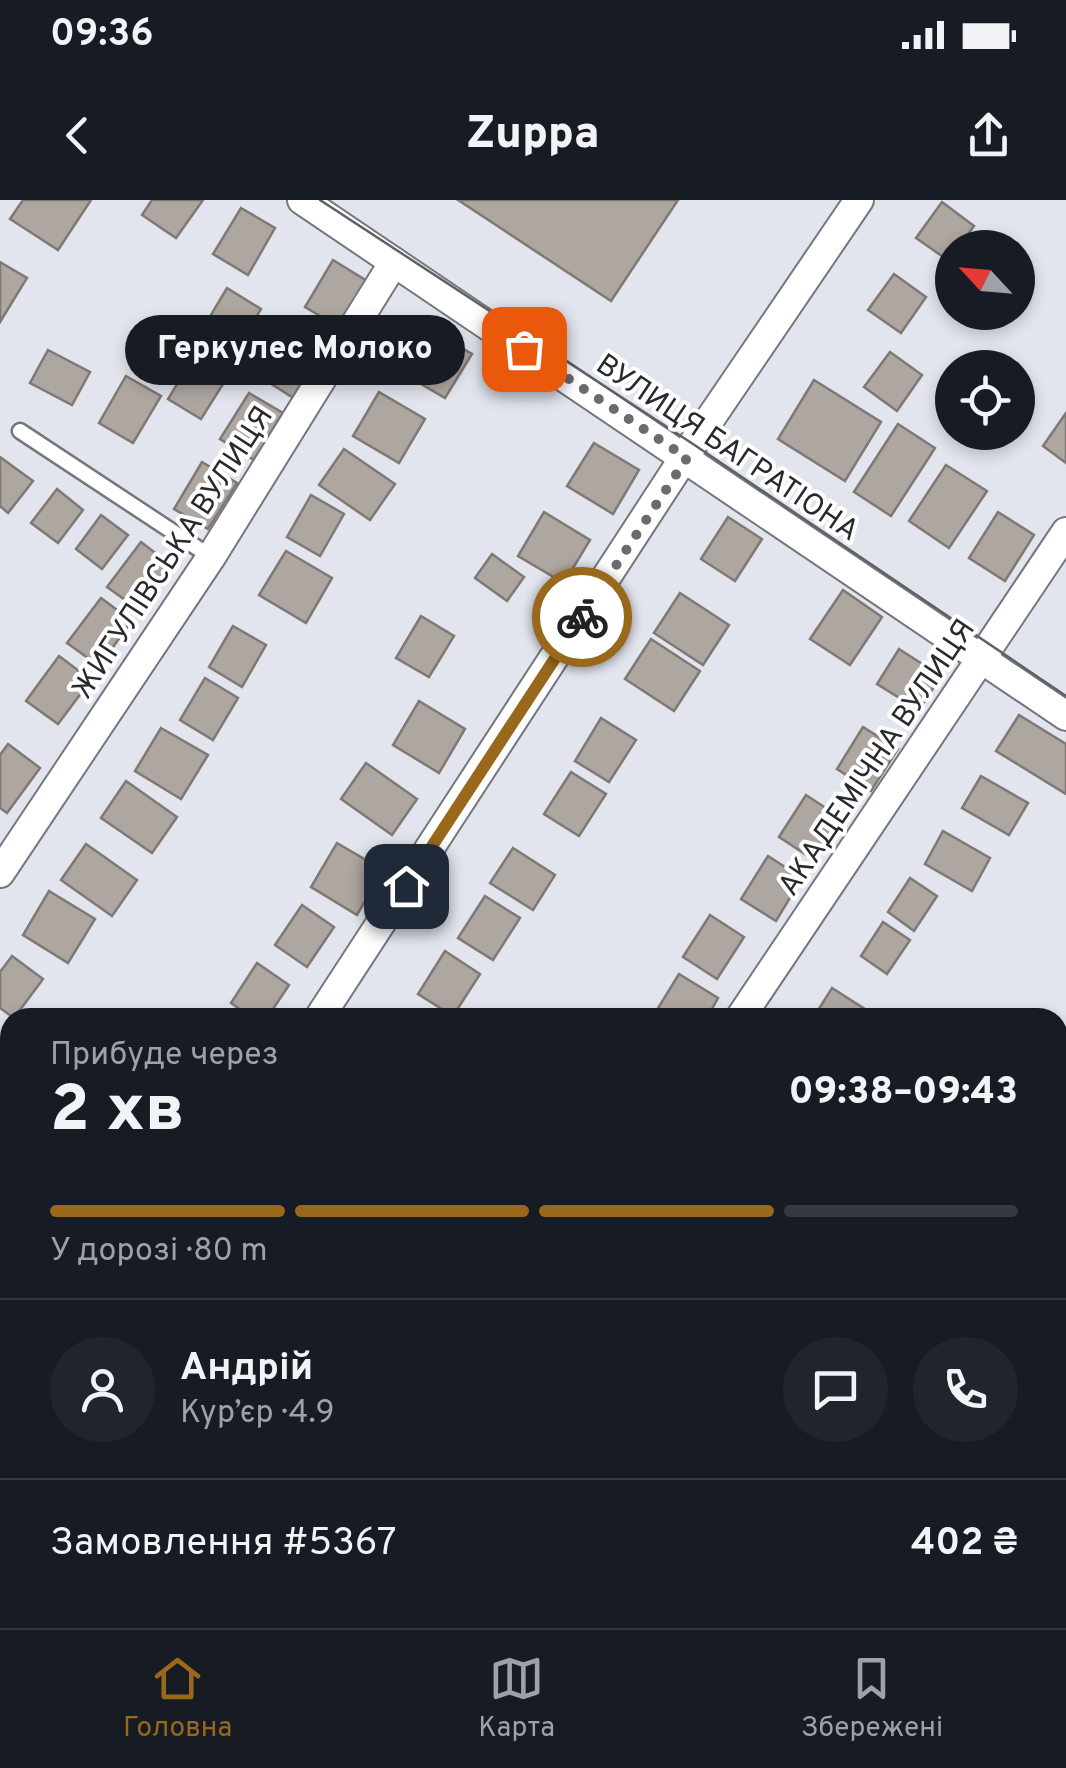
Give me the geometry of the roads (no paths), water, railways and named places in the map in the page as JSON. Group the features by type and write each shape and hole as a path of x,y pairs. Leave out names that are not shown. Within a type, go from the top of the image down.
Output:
{"street":[{"name":"ВУЛИЦЯ БАГРАТІОНА","path":"302,200 1066,716"},
{"path":"326,1008 859,200"},
{"name":"ЖИГУЛІВСЬКА ВУЛИЦЯ","path":"5,856 211,557 394,262"},
{"name":"АКАДЕМІЧНА ВУЛИЦЯ","path":"747,1008 1066,532"}],"lane":[{"path":"20,431 211,557"}],"tram line":[{"path":"320,200 693,444 1066,696"}],"place":[{"name":"Геркулес Молоко","path":"524,349"}]}
